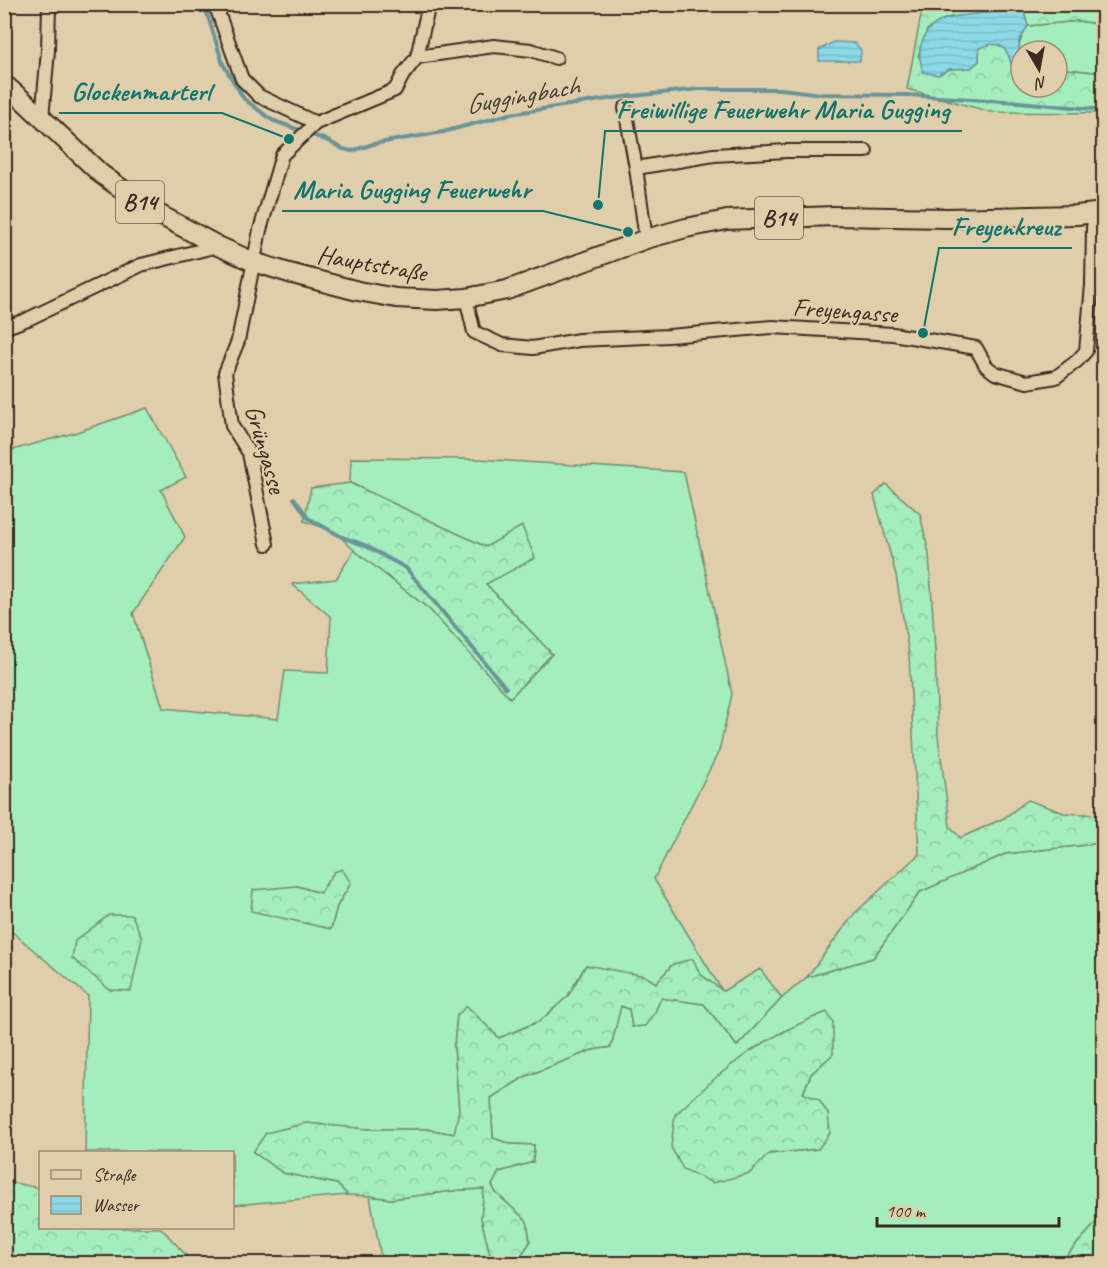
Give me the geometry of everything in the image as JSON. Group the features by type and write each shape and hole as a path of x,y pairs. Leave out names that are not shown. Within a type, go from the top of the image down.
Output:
{"main road":[{"name":"Hauptstraße","path":"4,84 101,174 150,210 254,262 347,288 396,298 436,300 466,298 507,290 646,239 727,220 834,216 947,218 1077,215 1100,212"}],"street":[{"path":"42,119 49,4"},
{"path":"216,4 242,79 259,96 309,129 395,90 417,57 429,4"},
{"path":"417,57 494,46 531,50 556,58"},
{"path":"626,108 646,239"},
{"name":"Grüngasse","path":"267,544 249,453 232,426 225,373 238,341 260,230 282,155 309,129"},
{"path":"636,168 714,155 787,151 866,151"},
{"name":"Freyengasse","path":"466,298 474,332 502,345 532,348 579,340 669,336 772,327 893,334 976,348 986,366 995,373 1027,382 1056,377 1077,362 1086,351 1092,285 1093,227 1100,212"},
{"path":"4,328 27,320 141,265 218,246"}],"green space":[{"path":"912,5 1103,5 1103,25 1079,21 1028,26 1024,12 1014,10 951,17 927,30 918,56 938,75 949,69 971,68 979,61 979,48 997,44 1005,49 1009,56 1009,99 1069,99 1069,69 1103,73 1103,113 991,112 907,89 922,10"},
{"path":"1079,21 1103,25 1103,73 1069,69 1069,39 1021,39 1028,26"},
{"path":"147,408 186,477 161,490 185,537 133,613 163,708 278,719 285,671 328,673 331,617 292,584 336,579 354,550 429,609 510,698 552,654 486,584 522,527 486,547 350,483 351,458 479,459 684,472 732,694 719,751 654,879 723,992 700,974 673,964 656,983 586,965 568,996 540,1021 499,1038 467,1007 457,1015 454,1046 459,1110 455,1134 426,1129 368,1129 253,1152 283,1173 337,1184 348,1195 234,1205 234,1151 85,1151 88,996 5,926 5,452 77,432","holes":["334,872 351,883 337,906 331,929 314,924 297,886 320,893"]},
{"path":"350,483 486,547 522,526 535,558 486,584 552,654 510,698 429,609 354,550 334,531 304,521 311,488"},
{"path":"886,484 920,514 929,554 938,736 950,826 960,838 1004,818 1028,800 1064,813 1103,815 1103,843 1005,854 920,892 873,958 807,977 854,914 919,854 909,655 896,575 874,495"},
{"path":"1103,843 1103,1215 1060,1263 516,1263 530,1242 527,1221 496,1193 492,1185 499,1172 533,1162 534,1145 510,1144 493,1138 491,1098 524,1077 592,1050 611,1047 620,1006 629,1009 632,1027 655,1012 661,998 704,1004 737,1046 782,998 807,977 873,958 920,892 1005,854","holes":["788,1029 833,1054 811,1074 803,1094 819,1100 828,1114 818,1149 769,1154 675,1115 755,1048"]},
{"path":"342,869 351,883 337,906 331,929 251,911 253,890 297,886 320,893 334,872"},
{"path":"109,915 132,915 142,938 131,991 110,990 72,958 75,941"},
{"path":"693,959 700,974 723,991 760,969 782,998 737,1046 704,1004 661,998 645,1026 632,1027 629,1009 621,1006 611,1047 592,1050 524,1077 491,1098 493,1138 510,1144 534,1145 533,1162 499,1172 492,1185 496,1193 527,1221 530,1242 516,1263 492,1263 481,1218 484,1189 391,1199 348,1195 337,1184 283,1173 253,1152 266,1133 306,1123 368,1129 426,1129 454,1134 459,1110 454,1046 457,1015 467,1006 499,1038 540,1021 568,996 586,965 645,976 656,983 673,964"},
{"path":"827,1012 833,1022 833,1054 811,1074 803,1093 819,1100 828,1114 830,1133 818,1149 769,1154 750,1173 713,1183 683,1169 671,1147 675,1115 719,1075 757,1047 798,1024"},
{"path":"4,1181 39,1188 39,1229 162,1229 193,1263 5,1263"},
{"path":"484,1189 481,1218 492,1263 382,1263 370,1196 391,1199"},
{"path":"1103,1215 1103,1263 1060,1263"}],"water":[{"path":"1014,10 1024,12 1028,26 1020,39 1009,39 1009,56 1005,49 997,44 986,45 979,48 979,61 971,68 949,69 938,75 923,72 920,50 930,28 939,22 964,15"},
{"path":"834,42 855,43 861,50 860,61 819,61 819,50"}],"waterway":[{"name":"Guggingbach","path":"204,4 223,64 244,99 272,120 352,151 373,144 443,132 510,114 614,98 700,89 782,89 821,94 906,95 1104,110"},
{"path":"294,498 308,518 406,568 506,688"}],"place":[{"name":"Glockenmarterl","path":"289,139"},
{"name":"Freiwillige Feuerwehr Maria Gugging","path":"598,205"},
{"name":"Maria Gugging Feuerwehr","path":"628,232"},
{"name":"Freyenkreuz","path":"923,333"}]}
